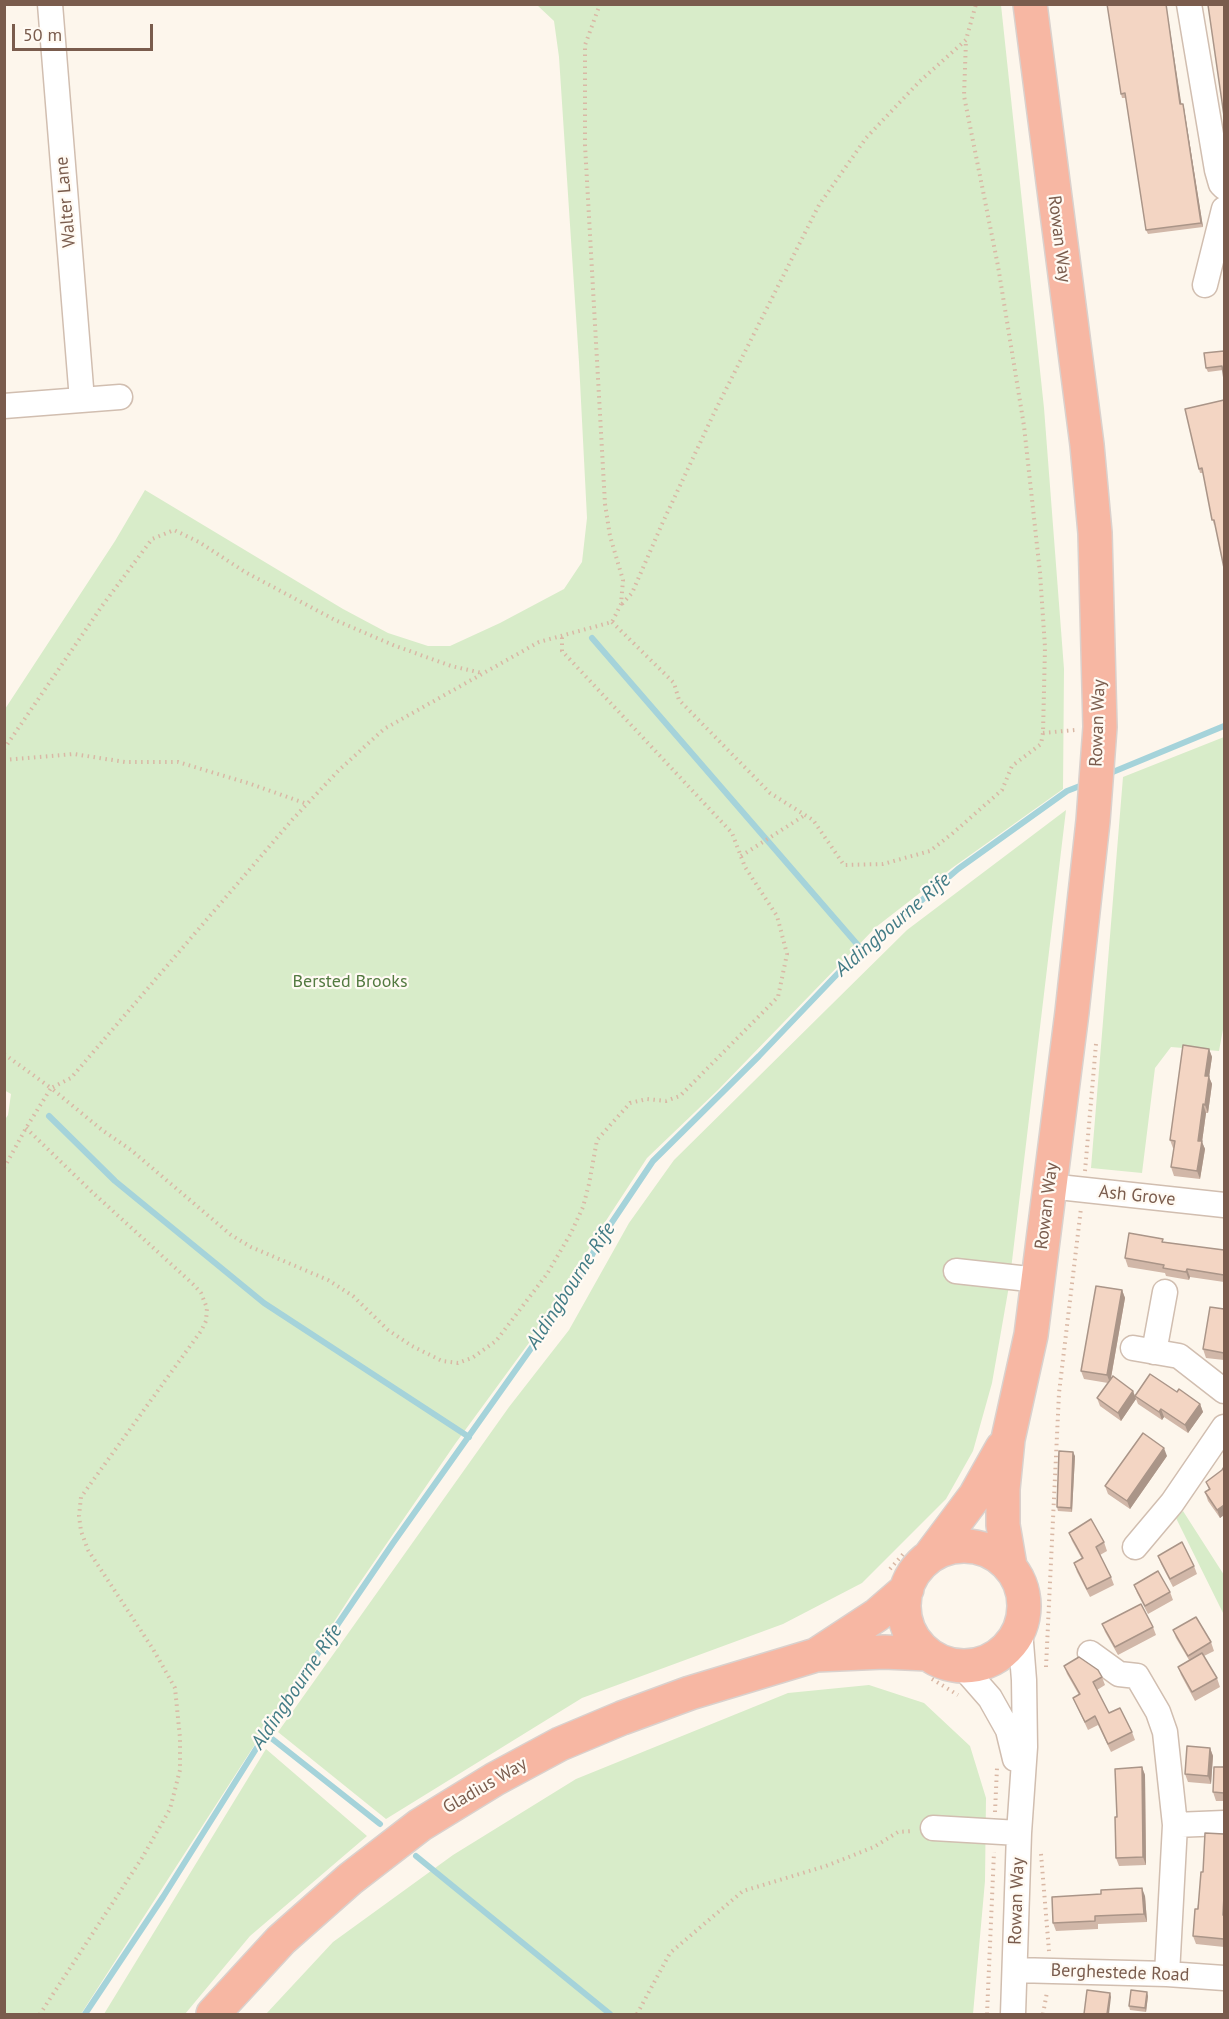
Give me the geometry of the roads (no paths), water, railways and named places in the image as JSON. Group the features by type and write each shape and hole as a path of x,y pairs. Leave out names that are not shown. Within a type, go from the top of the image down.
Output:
{"highway":[{"name":"Rowan Way","path":"1010,1566 1003,1525 1003,1489 1008,1439 1029,1347 1072,1012 1093,822 1087,739 1099,661 1095,533 1087,445 1031,7"},
{"name":"Rowan Way","path":"930,1556 975,1496 1008,1439"},
{"path":"963,1545 980,1548 996,1555 1010,1566 1019,1580 1024,1596 1024,1613 1020,1630 1010,1645 996,1657 980,1664 950,1665 928,1654 915,1641 907,1625 904,1607 907,1589 920,1565 930,1556 946,1548 963,1545"},
{"name":"Gladius Way","path":"816,1655 877,1615 907,1589"},
{"name":"Gladius Way","path":"213,2014 281,1940 350,1879 420,1825 495,1779 560,1744 690,1693 816,1655 884,1652 928,1654"}],"street":[{"name":"Walter Lane","path":"50,4 82,400"},
{"path":"1189,4 1217,170 1224,187"},
{"path":"1205,285 1224,209"},
{"path":"4,406 120,398"},
{"name":"Ash Grove","path":"1049,1186 1224,1205"},
{"path":"956,1271 1038,1280"},
{"path":"1165,1292 1144,1350 1179,1356 1224,1391"},
{"path":"1136,1547 1172,1503 1224,1427"},
{"name":"Rowan Way","path":"1013,2014 1024,1747 1024,1689 1020,1630"},
{"path":"1090,1653 1119,1674 1137,1676 1158,1712 1165,1732 1175,1825 1167,1974"},
{"name":"Rowan Way","path":"962,1666 990,1698 1008,1730 1022,1788"},
{"path":"1175,1825 1224,1823"},
{"path":"933,1828 1019,1833"},
{"name":"Berghestede Road","path":"1015,1970 1167,1974 1224,1978"}],"waterway":[{"path":"592,638 863,951"},
{"name":"Aldingbourne Rife","path":"1108,774 1224,726"},
{"name":"Aldingbourne Rife","path":"85,2014 163,1897 293,1690 393,1543 576,1285 600,1240 653,1161 759,1056 843,968 958,869 1067,791 1085,784"},
{"path":"49,1116 115,1181 264,1303 469,1437"},
{"path":"266,1734 380,1824"},
{"path":"416,1856 610,2014"}],"park label":[{"name":"Bersted Brooks","path":"350,982"}]}
